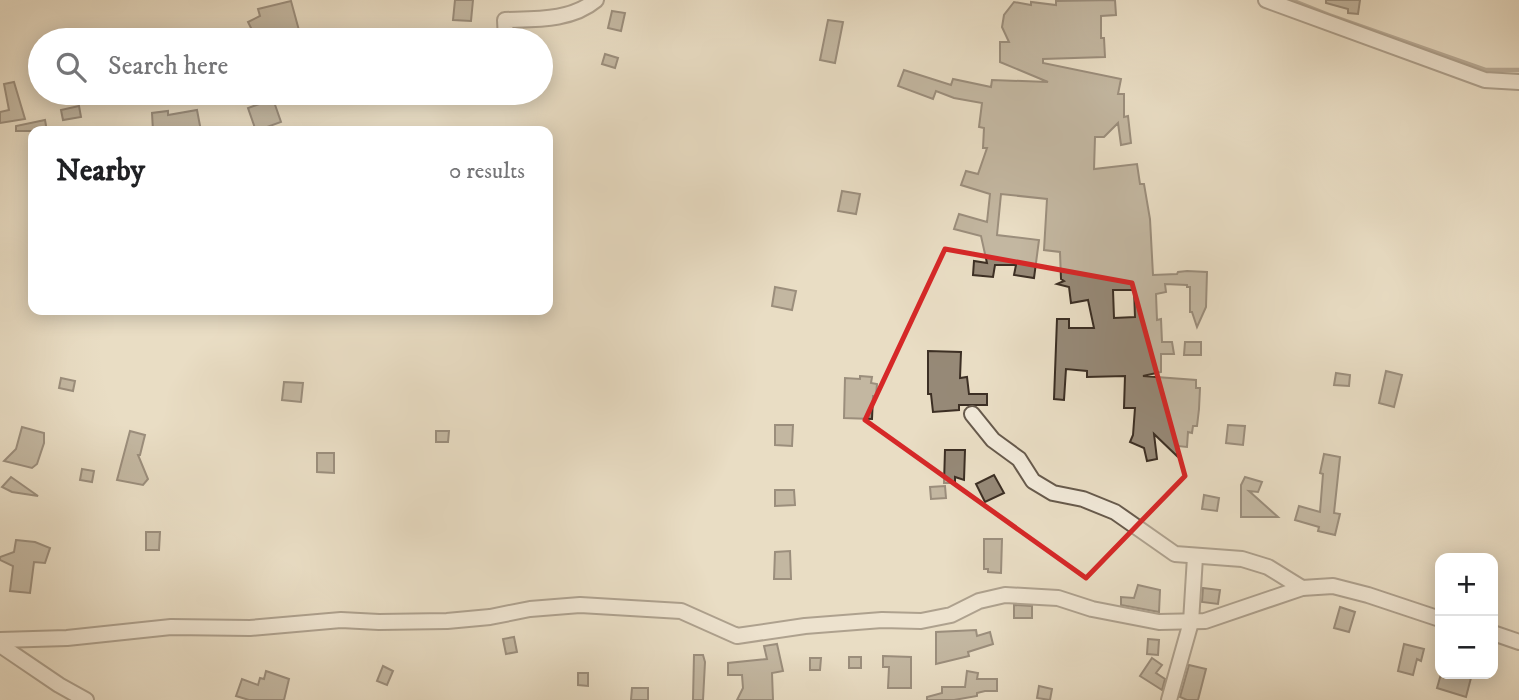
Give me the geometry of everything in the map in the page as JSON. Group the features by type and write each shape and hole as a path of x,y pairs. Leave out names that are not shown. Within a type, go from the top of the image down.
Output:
{"street":[{"path":"1266,0 1485,80 1519,82"},
{"path":"505,28 505,20 554,18 594,1"},
{"path":"972,414 993,440 1019,459 1033,481 1053,493 1100,504 1175,554 1242,559 1268,567 1302,588"},
{"path":"1169,700 1191,622 1195,557"},
{"path":"0,640 68,638 171,627 250,628 341,620 447,621 580,605 681,611 737,636 805,626 882,620 922,621 951,615 979,601 1005,595 1058,597 1092,609 1159,622 1191,622 1215,618 1302,588 1333,586 1435,617"},
{"path":"1498,635 1519,642"},
{"path":"0,645 86,700"}],"highlighted area":[{"path":"945,249 1132,283 1185,476 1086,578 865,420"}],"building":[{"path":"455,0 473,0 471,21 453,20"},
{"path":"1115,0 1116,15 1101,16 1101,38 1104,38 1105,57 1043,59 1043,63 1121,79 1118,94 1124,94 1124,117 1128,116 1131,143 1121,145 1118,123 1104,137 1095,137 1094,169 1137,164 1140,184 1144,184 1150,219 1153,275 1187,271 1207,272 1206,307 1197,327 1190,312 1190,287 1165,284 1166,292 1156,294 1157,320 1161,319 1162,342 1172,342 1174,354 1161,354 1161,372 1143,376 1196,380 1196,388 1200,388 1197,426 1193,426 1192,433 1188,432 1187,447 1178,446 1177,456 1154,434 1157,459 1147,461 1144,448 1130,442 1135,408 1124,408 1125,376 1087,377 1087,371 1066,369 1064,400 1054,399 1057,319 1069,319 1069,328 1094,328 1088,300 1071,303 1069,287 1057,284 1064,281 1061,279 1060,252 1044,250 1047,199 1001,194 997,235 1039,240 1034,278 1014,275 1016,265 995,265 993,277 973,275 974,261 987,263 981,236 954,229 959,214 987,222 990,194 961,185 966,171 978,174 987,148 983,148 984,128 979,127 982,103 954,98 936,91 933,99 898,86 904,70 951,85 953,79 991,87 992,80 1048,82 1000,62 1000,42 1009,42 1002,27 1004,15 1014,2 1056,5 1056,1","holes":["1113,290 1134,290 1135,317 1114,318"]},
{"path":"1326,0 1360,0 1358,14 1348,13 1348,9 1326,3"},
{"path":"291,1 298,28 251,28 248,22 260,16 258,9"},
{"path":"612,11 625,13 621,31 608,28"},
{"path":"828,20 843,22 835,63 820,60"},
{"path":"605,54 618,58 615,68 602,64"},
{"path":"14,82 25,119 0,123 0,112 9,110 4,84"},
{"path":"275,105 281,122 270,126 254,126 248,108"},
{"path":"79,106 81,117 63,120 61,110"},
{"path":"197,110 200,126 153,126 152,113 168,111 168,115"},
{"path":"45,120 46,126 28,126 28,131 16,131 16,126"},
{"path":"842,191 860,194 856,214 838,211"},
{"path":"775,287 796,291 792,310 772,306"},
{"path":"1185,342 1201,342 1201,355 1184,355"},
{"path":"928,351 961,352 960,378 967,377 969,394 987,394 987,405 959,405 959,410 933,412 931,394 928,394"},
{"path":"1386,371 1402,375 1394,407 1379,403"},
{"path":"1336,373 1350,375 1349,386 1334,385"},
{"path":"860,376 872,377 871,383 877,384 876,396 873,396 872,419 844,418 845,378 860,379"},
{"path":"61,378 75,381 73,391 59,388"},
{"path":"284,382 303,383 301,402 282,400"},
{"path":"775,425 793,425 792,446 775,445"},
{"path":"1228,425 1245,426 1243,445 1226,443"},
{"path":"22,427 44,433 44,443 37,464 32,468 4,461 16,449"},
{"path":"130,431 145,435 138,455 148,479 143,485 117,480"},
{"path":"436,431 449,431 448,442 436,442"},
{"path":"945,450 965,450 964,480 955,477 955,483 944,483"},
{"path":"317,453 334,453 334,473 317,472"},
{"path":"1324,454 1340,457 1334,513 1340,514 1335,535 1318,531 1319,527 1295,520 1299,506 1320,512 1323,474 1320,473"},
{"path":"82,469 94,471 92,482 80,480"},
{"path":"994,475 1004,493 985,502 976,484"},
{"path":"11,477 38,496 12,492 2,487"},
{"path":"1245,477 1262,482 1258,492 1249,491 1278,517 1241,517 1241,485"},
{"path":"945,486 946,498 931,499 930,487"},
{"path":"775,490 794,490 795,505 775,506"},
{"path":"1204,495 1219,498 1217,511 1202,509"},
{"path":"146,532 160,532 159,550 146,550"},
{"path":"984,539 1002,539 1001,573 984,569"},
{"path":"16,540 35,542 50,548 45,563 34,562 30,593 10,591 13,566 0,560 0,557 14,552"},
{"path":"790,551 791,579 774,579 775,552"},
{"path":"1138,585 1160,590 1159,612 1121,605 1121,597 1134,598"},
{"path":"1203,588 1220,590 1218,604 1202,602"},
{"path":"1014,605 1032,606 1032,618 1014,618"},
{"path":"1340,607 1355,612 1349,632 1334,628"},
{"path":"976,630 977,636 990,632 993,644 968,652 969,656 936,664 936,632"},
{"path":"514,637 517,652 506,654 503,639"},
{"path":"1148,639 1159,640 1158,655 1147,654"},
{"path":"777,644 783,671 772,673 773,700 737,700 743,688 742,675 728,675 728,663 767,659 764,646"},
{"path":"1404,644 1424,649 1421,661 1417,659 1413,675 1398,671"},
{"path":"694,655 703,655 705,662 703,700 693,700"},
{"path":"883,656 911,657 911,688 888,688 889,667 883,667"},
{"path":"849,657 861,657 861,668 849,668"},
{"path":"810,658 821,658 820,670 810,670"},
{"path":"1152,658 1162,665 1156,673 1165,679 1162,690 1140,676"},
{"path":"1189,665 1206,669 1198,700 1180,697"},
{"path":"383,666 393,671 387,685 377,681"},
{"path":"266,671 289,679 284,700 249,700 236,696 242,679 258,685 260,678 264,679"},
{"path":"967,671 978,673 977,679 997,679 997,691 985,691 977,693 977,696 954,700 927,700 927,697 942,693 942,687 965,687"},
{"path":"578,673 588,673 588,686 578,685"},
{"path":"1440,679 1471,679 1466,697 1437,688"},
{"path":"1039,686 1052,689 1050,700 1037,698"},
{"path":"632,688 648,688 648,700 631,700"}],"waterway":[{"path":"1291,0 1486,70 1519,70"}]}
